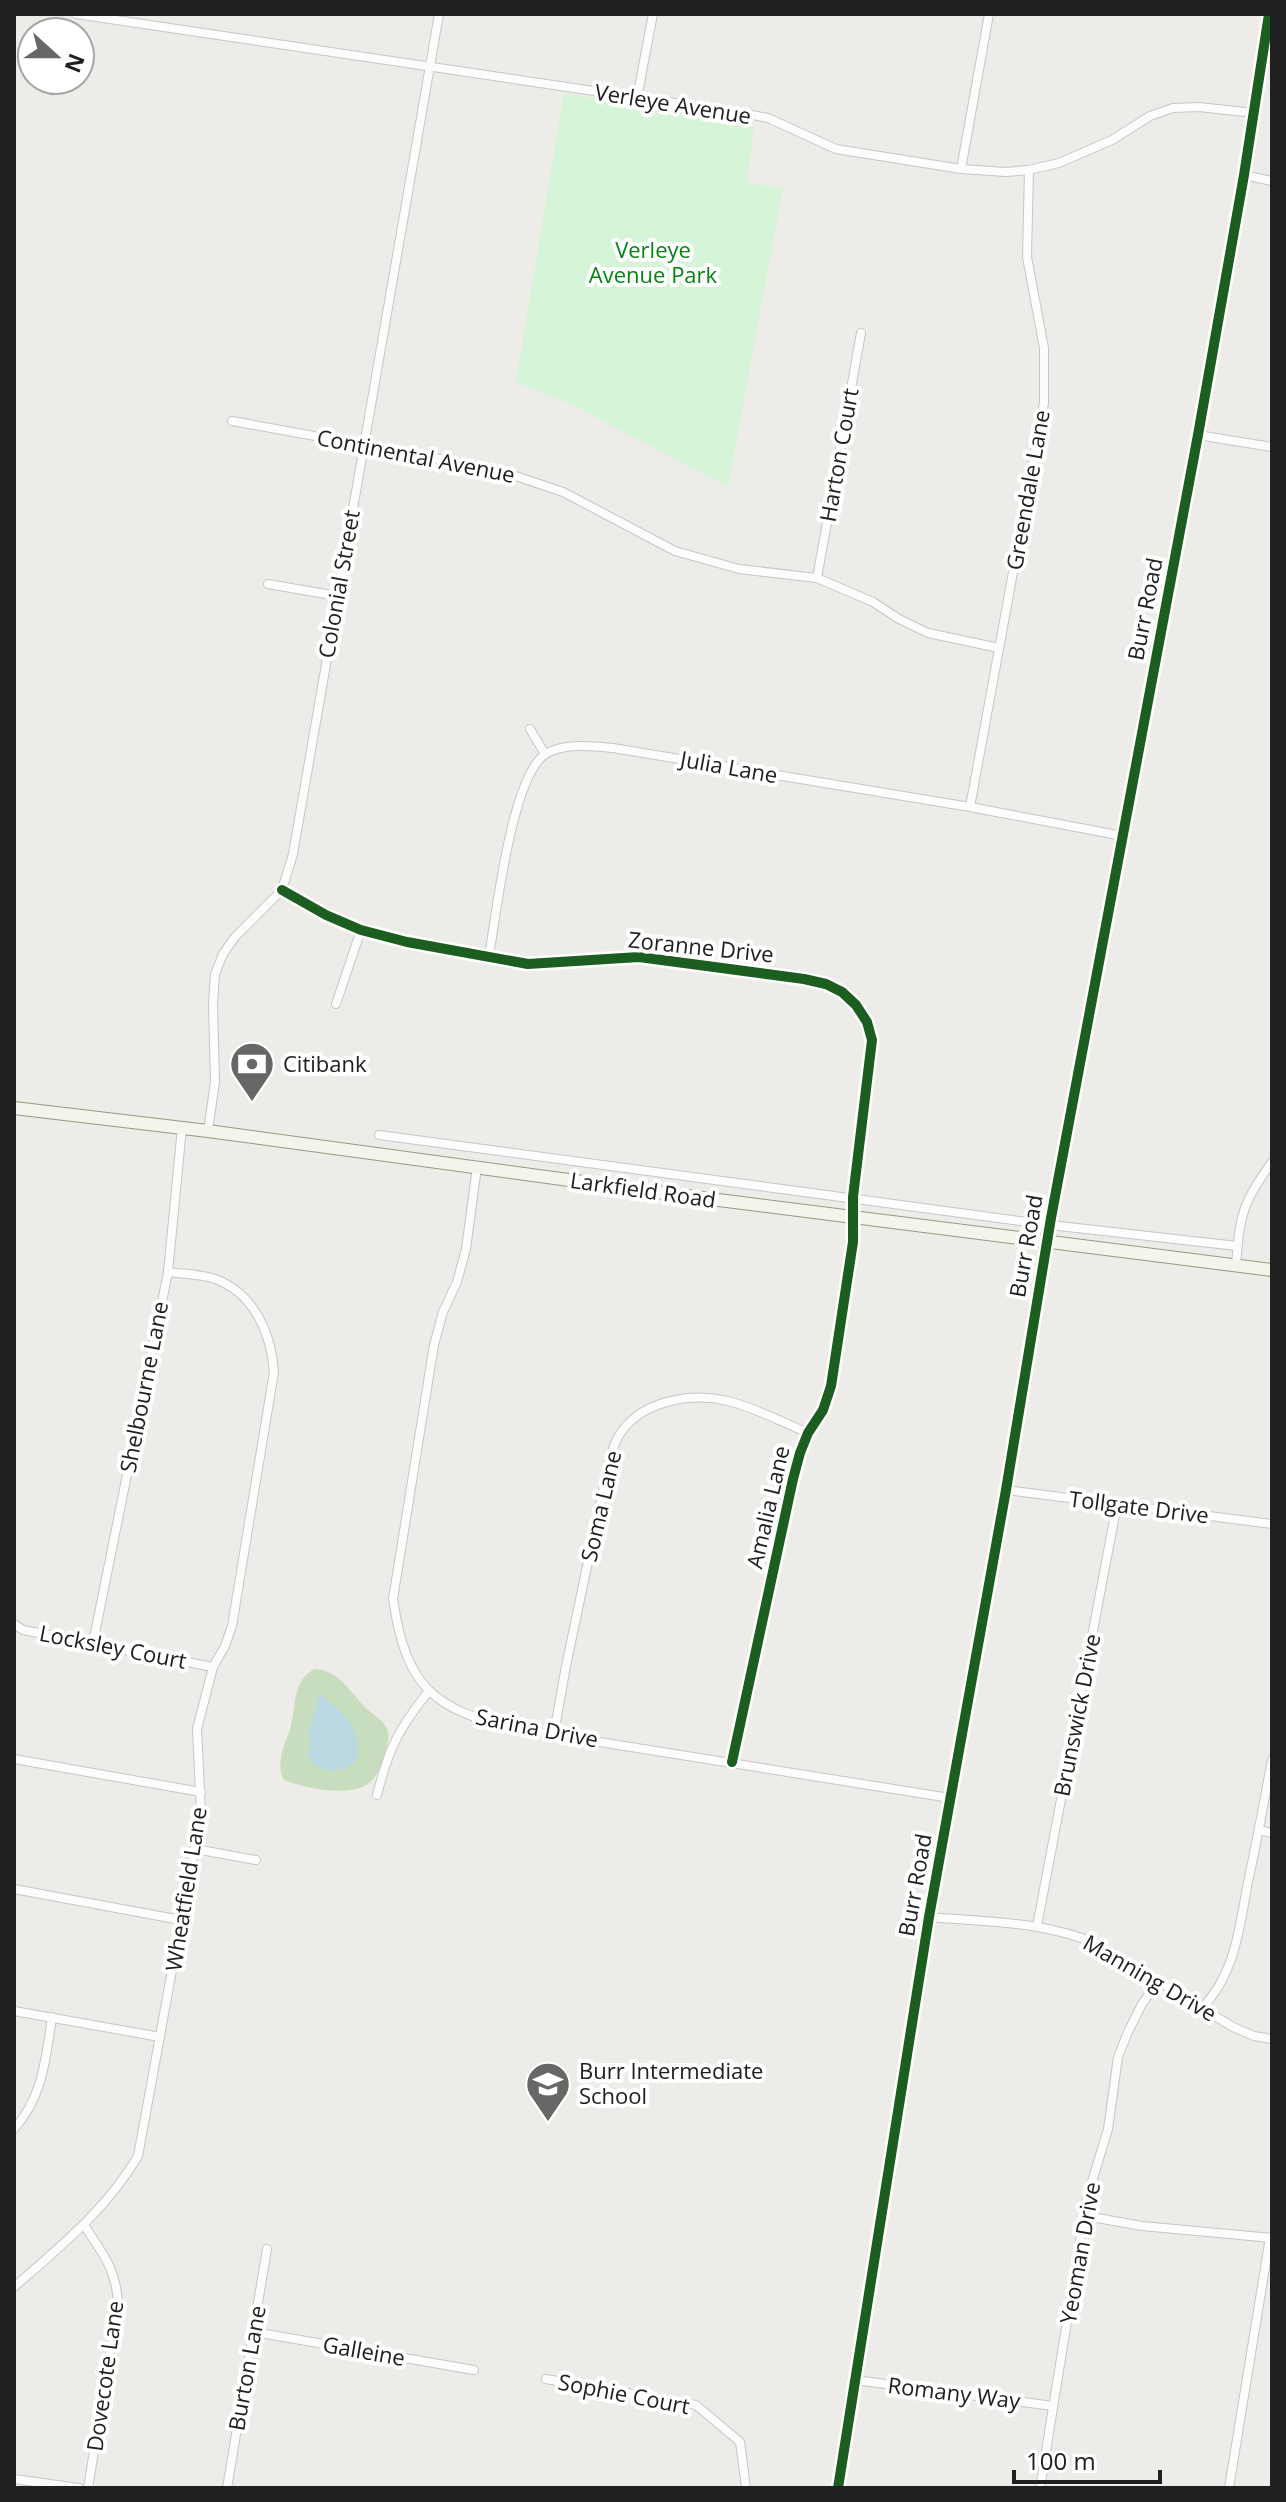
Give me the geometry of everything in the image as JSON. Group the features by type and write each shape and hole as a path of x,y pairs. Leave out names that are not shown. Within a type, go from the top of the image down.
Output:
{"main road":[{"name":"Larkfield Road","path":"14,1108 1272,1270"}],"street":[{"name":"Verleye Avenue","path":"76,14 768,118 836,149 961,169 1029,170 1059,163 1091,150 1150,116 1173,108 1199,107 1254,113"},
{"name":"Colonial Street","path":"208,1131 215,1082 215,974 223,954 235,937 282,890 293,852 439,14"},
{"path":"637,98 653,14"},
{"path":"961,169 989,15 978,14"},
{"name":"Burr Road","path":"838,2488 929,1917 1006,1490 1047,1241 1198,435 1269,14"},
{"name":"Greendale Lane","path":"970,807 1044,403 1044,348 1027,257 1029,170"},
{"path":"1244,175 1272,181"},
{"name":"Harton Court","path":"817,578 861,333"},
{"name":"Continental Avenue","path":"232,421 495,469 529,479 563,492 675,551 705,562 817,578 873,602 928,633 999,648"},
{"path":"1198,435 1272,447"},
{"path":"268,584 337,596"},
{"path":"489,956 523,784 545,754 530,729"},
{"name":"Julia Lane","path":"545,754 586,745 613,748 970,807 1123,836"},
{"name":"Zoranne Drive","path":"282,890 326,915 361,930 407,942 528,964 639,957 669,959 804,979 842,992 856,1005 867,1022 872,1040 853,1217"},
{"path":"336,1004 361,930"},
{"name":"Shelbourne Lane","path":"93,1643 168,1272 182,1128"},
{"name":"Larkfield Road","path":"379,1135 1050,1225 1237,1246"},
{"path":"1236,1265 1242,1213 1251,1192 1272,1162"},
{"name":"Sarina Drive","path":"477,1167 466,1249 434,1345 393,1599 403,1649 428,1692 453,1708 483,1721 950,1798"},
{"name":"Amalia Lane","path":"732,1762 793,1479 808,1433 823,1410 831,1386 853,1242 853,1217"},
{"name":"Wheatfield Lane","path":"14,2287 84,2225 117,2188 138,2156 195,1849 201,1792 197,1729 213,1667 232,1626 274,1372 272,1351 264,1327 254,1311 229,1285 209,1277 168,1272"},
{"name":"Soma Lane","path":"554,1733 608,1467 618,1438 633,1418 652,1406 675,1400 725,1400 752,1408 808,1433"},
{"name":"Tollgate Drive","path":"1006,1490 1272,1524"},
{"name":"Brunswick Drive","path":"1037,1926 1117,1504"},
{"name":"Locksley Court","path":"14,1624 23,1630 213,1667"},
{"path":"377,1795 390,1748 402,1724 428,1692"},
{"path":"14,1759 201,1792"},
{"path":"1202,2008 1215,1995 1227,1974 1238,1940 1272,1760"},
{"path":"1259,1830 1272,1833"},
{"path":"195,1849 256,1860"},
{"path":"14,1889 181,1920"},
{"name":"Manning Drive","path":"929,1917 1037,1926 1072,1933 1097,1944 1233,2027 1254,2036 1272,2039"},
{"name":"Yeoman Drive","path":"1040,2488 1087,2198 1108,2129 1118,2057 1142,2004 1158,1982"},
{"path":"14,2011 160,2037"},
{"path":"14,2129 38,2091 52,2017"},
{"path":"1086,2216 1142,2226 1271,2238 1229,2488"},
{"name":"Dovecote Lane","path":"84,2225 108,2262 117,2283 118,2303 88,2488"},
{"name":"Burton Lane","path":"227,2488 267,2249"},
{"name":"Galleine","path":"254,2332 474,2370"},
{"name":"Sophie Court","path":"546,2379 696,2405 740,2442 746,2488"},
{"name":"Romany Way","path":"855,2380 1053,2406"},
{"path":"14,2479 79,2488"}],"green space":[{"name":"Verleye Avenue Park","path":"564,93 754,126 747,183 783,188 728,487 571,404 516,382"},
{"path":"315,1669 337,1677 386,1728 388,1741 380,1767 372,1781 361,1788 339,1791 303,1786 284,1780 281,1773 281,1759 299,1686"}],"water":[{"path":"320,1693 344,1714 357,1737 357,1760 337,1771 319,1767 307,1755 310,1744 308,1733"}],"cycle path":[{"path":"838,2488 929,1917 1006,1490 1051,1218 1198,435 1269,14"},
{"path":"282,890 326,915 361,930 407,942 528,964 639,957 804,979 842,992 856,1005 867,1022 872,1040 853,1197 853,1242 831,1386 823,1410 808,1433 793,1479 732,1762"}],"place":[{"name":"Citibank","path":"252,1103"},
{"name":"Burr Intermediate School","path":"548,2123"}]}
